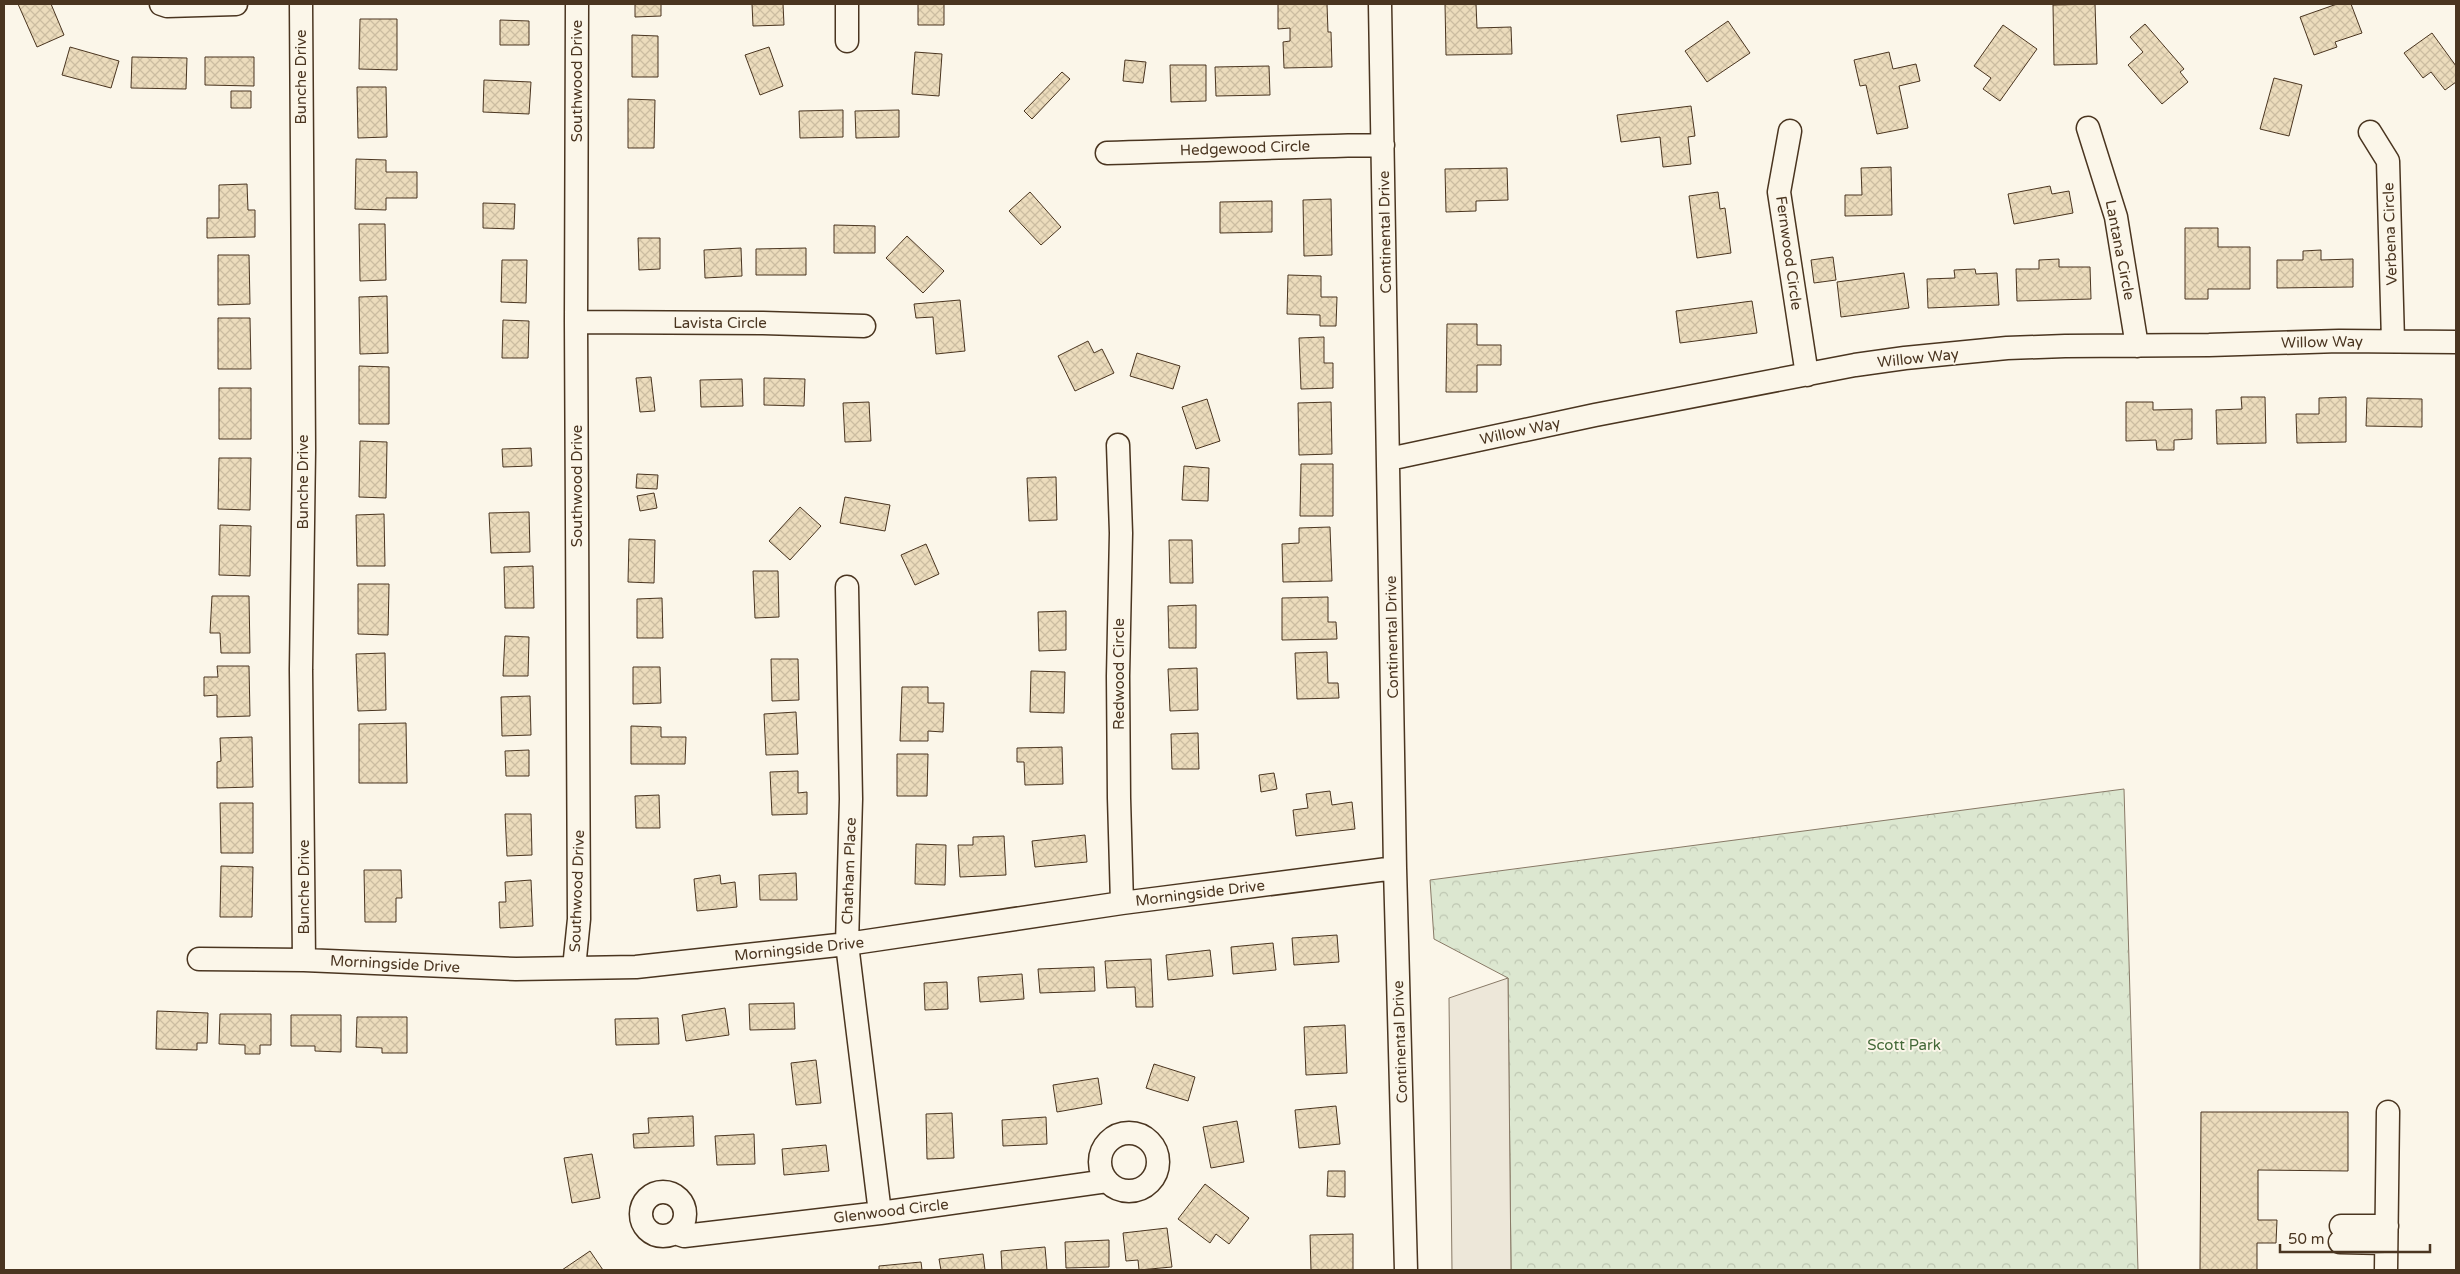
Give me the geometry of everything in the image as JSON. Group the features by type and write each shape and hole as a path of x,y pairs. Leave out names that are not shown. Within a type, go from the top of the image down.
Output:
{"street":[{"path":"161,4 167,6 236,4"},
{"name":"Bunche Drive","path":"301,4 304,450 301,680 304,960"},
{"name":"Southwood Drive","path":"574,968 579,919 576,322 577,4"},
{"path":"847,4 847,41"},
{"name":"Continental Drive","path":"1380,4 1395,868 1406,1270"},
{"name":"Lantana Circle","path":"2088,128 2116,217 2137,346"},
{"name":"Fernwood Circle","path":"1790,131 1779,192 1807,375"},
{"name":"Verbena Circle","path":"2370,132 2388,161 2393,341"},
{"name":"Hedgewood Circle","path":"1107,152 1231,150 1266,146 1383,145"},
{"name":"Lavista Circle","path":"576,322 764,323 864,326"},
{"name":"Willow Way","path":"1389,460 1595,415 1905,358 2007,348 2393,341 2456,342"},
{"name":"Redwood Circle","path":"1118,444 1121,533 1118,788 1122,903"},
{"name":"Chatham Place","path":"847,587 850,799 846,944 880,1213"},
{"name":"Morningside Drive","path":"199,959 304,960 516,969 636,966 846,944 1122,903 1395,868"},
{"path":"2386,1270 2388,1112"},
{"name":"Glenwood Circle","path":"675,1233 684,1236 880,1213 1107,1181"},
{"path":"2340,1234 2387,1235"}],"green space":[{"name":"Scott Park","path":"2124,789 2138,1270 1511,1270 1508,978 1434,939 1430,880"}],"shaded area":[{"path":"1508,978 1511,1270 1452,1270 1449,998"}],"building":[{"path":"18,4 51,4 64,35 37,47"},
{"path":"635,4 661,4 661,16 635,17"},
{"path":"752,4 783,4 784,25 753,26"},
{"path":"918,4 944,4 944,25 918,25"},
{"path":"1278,4 1327,4 1328,32 1331,32 1332,67 1284,68 1283,42 1290,41 1290,28 1278,29"},
{"path":"1445,4 1476,4 1477,28 1511,27 1512,54 1446,55"},
{"path":"2095,4 2097,64 2054,65 2053,5"},
{"path":"2337,4 2351,4 2362,33 2335,42 2337,47 2314,55 2300,17"},
{"path":"360,19 397,19 397,70 359,69"},
{"path":"500,20 529,21 529,45 500,45"},
{"path":"1728,21 1750,53 1707,82 1685,51"},
{"path":"2145,24 2184,69 2180,72 2188,82 2162,104 2128,65 2143,52 2130,37"},
{"path":"2003,25 2037,49 2000,101 1983,89 1991,78 1974,66"},
{"path":"2432,33 2456,66 2456,82 2445,90 2431,72 2423,78 2404,53"},
{"path":"632,35 658,36 658,77 632,77"},
{"path":"70,47 119,61 111,88 62,75"},
{"path":"769,47 783,86 760,95 745,55"},
{"path":"915,52 942,54 939,96 912,94"},
{"path":"1889,52 1893,69 1916,64 1920,81 1899,86 1908,128 1877,134 1866,85 1860,86 1854,60"},
{"path":"132,57 187,58 186,89 131,88"},
{"path":"205,57 254,57 254,86 205,85"},
{"path":"1125,60 1146,62 1143,83 1123,81"},
{"path":"1170,65 1206,65 1206,101 1171,102"},
{"path":"1269,66 1270,95 1216,96 1215,67"},
{"path":"1062,72 1070,79 1032,119 1024,111"},
{"path":"2274,78 2302,85 2289,136 2260,129"},
{"path":"484,80 531,82 529,114 483,112"},
{"path":"357,87 386,87 387,137 358,138"},
{"path":"231,91 251,91 251,108 231,108"},
{"path":"628,99 655,100 654,148 628,148"},
{"path":"1691,106 1695,136 1688,137 1691,164 1663,167 1660,137 1621,142 1617,115"},
{"path":"843,110 843,137 800,138 799,111"},
{"path":"899,110 899,137 856,138 855,111"},
{"path":"356,159 386,160 386,172 417,172 417,198 386,198 386,210 355,209"},
{"path":"1891,167 1892,215 1845,216 1845,195 1862,195 1861,168"},
{"path":"1507,168 1508,200 1476,201 1476,211 1446,212 1445,169"},
{"path":"247,184 248,210 255,210 255,237 207,238 207,218 219,218 219,185"},
{"path":"2050,186 2052,194 2069,191 2073,213 2014,224 2008,194"},
{"path":"1030,192 1061,227 1041,245 1009,211"},
{"path":"1718,192 1720,209 1725,208 1731,253 1697,258 1689,196"},
{"path":"1331,199 1332,255 1304,256 1303,200"},
{"path":"1272,201 1272,232 1220,233 1220,202"},
{"path":"483,203 515,204 514,229 483,228"},
{"path":"359,224 385,224 386,280 360,281"},
{"path":"834,225 875,226 875,253 834,253"},
{"path":"2185,228 2218,228 2218,247 2250,247 2250,289 2208,289 2208,299 2185,299"},
{"path":"907,236 944,271 923,293 886,258"},
{"path":"638,238 660,238 660,269 639,270"},
{"path":"741,248 742,276 705,278 704,250"},
{"path":"806,248 806,275 756,275 756,249"},
{"path":"2321,250 2321,260 2353,259 2353,287 2277,288 2277,260 2303,260 2303,251"},
{"path":"218,255 249,255 250,304 218,305"},
{"path":"1833,257 1836,280 1814,283 1811,260"},
{"path":"2059,259 2059,267 2090,267 2091,299 2017,301 2016,269 2039,269 2039,260"},
{"path":"502,260 527,260 526,303 501,302"},
{"path":"1975,269 1976,274 1997,273 1999,305 1928,308 1927,279 1955,278 1954,270"},
{"path":"1904,273 1909,308 1841,317 1837,282"},
{"path":"1288,275 1321,276 1321,297 1337,297 1336,326 1320,326 1320,315 1287,314"},
{"path":"387,296 388,353 360,354 359,297"},
{"path":"960,300 965,351 936,354 933,317 916,318 914,304"},
{"path":"1752,301 1757,333 1680,343 1676,311"},
{"path":"218,318 250,318 251,369 218,369"},
{"path":"503,320 529,321 528,358 502,358"},
{"path":"1447,324 1477,324 1477,345 1501,345 1501,365 1477,365 1477,392 1446,392"},
{"path":"1324,337 1324,363 1333,363 1333,388 1301,389 1299,338"},
{"path":"1088,341 1094,353 1102,349 1114,373 1075,391 1058,356"},
{"path":"1137,353 1180,366 1173,389 1130,376"},
{"path":"359,366 389,367 389,424 359,424"},
{"path":"651,377 655,411 640,412 636,378"},
{"path":"764,378 805,379 804,406 764,405"},
{"path":"742,379 743,406 701,407 700,380"},
{"path":"219,388 251,388 251,439 219,439"},
{"path":"2241,397 2265,397 2266,443 2217,444 2216,410 2242,409"},
{"path":"2346,397 2346,442 2297,443 2296,414 2319,414 2319,398"},
{"path":"2367,398 2422,399 2422,427 2366,426"},
{"path":"1207,399 1220,441 1196,449 1182,407"},
{"path":"869,402 871,441 845,442 843,403"},
{"path":"1331,402 1332,454 1299,455 1298,403"},
{"path":"2126,402 2153,402 2153,410 2192,409 2192,439 2174,440 2174,450 2157,450 2156,440 2126,441"},
{"path":"360,441 387,442 386,498 359,497"},
{"path":"531,448 532,466 503,467 502,449"},
{"path":"219,458 251,458 250,510 218,509"},
{"path":"1301,464 1333,464 1333,516 1300,516"},
{"path":"1184,466 1209,468 1208,501 1182,500"},
{"path":"637,474 658,475 657,489 636,488"},
{"path":"1056,477 1057,520 1029,521 1027,478"},
{"path":"654,493 657,508 640,511 637,496"},
{"path":"845,497 890,505 885,531 840,523"},
{"path":"800,507 821,526 790,560 769,541"},
{"path":"529,512 530,552 491,553 489,513"},
{"path":"384,514 385,566 357,566 356,515"},
{"path":"220,525 251,526 250,576 219,575"},
{"path":"1330,527 1332,581 1283,582 1282,544 1299,543 1299,528"},
{"path":"629,539 655,540 654,583 628,582"},
{"path":"1169,540 1192,540 1193,583 1170,583"},
{"path":"926,544 939,574 915,585 901,555"},
{"path":"533,566 534,608 505,608 504,567"},
{"path":"753,571 778,571 779,617 755,618"},
{"path":"358,584 389,584 388,635 358,634"},
{"path":"212,596 249,596 250,653 221,653 220,633 210,633"},
{"path":"1328,597 1328,622 1336,622 1337,639 1282,640 1282,598"},
{"path":"662,598 663,638 637,638 637,599"},
{"path":"1196,605 1196,648 1169,648 1168,606"},
{"path":"1066,611 1066,650 1039,651 1038,612"},
{"path":"505,636 529,637 528,676 503,676"},
{"path":"1327,652 1328,683 1338,683 1339,698 1297,699 1295,653"},
{"path":"385,653 386,710 358,711 356,654"},
{"path":"771,659 798,659 799,700 772,701"},
{"path":"217,666 249,666 250,716 217,717 217,695 204,696 204,677 218,677"},
{"path":"633,667 660,667 661,703 633,704"},
{"path":"1197,668 1198,710 1170,711 1168,669"},
{"path":"1031,671 1065,672 1064,713 1030,712"},
{"path":"902,687 928,687 928,703 944,703 943,732 928,731 928,741 900,741"},
{"path":"530,696 531,735 502,736 501,697"},
{"path":"796,712 798,754 766,755 764,714"},
{"path":"406,723 407,783 359,783 359,724"},
{"path":"631,726 661,727 661,737 686,737 685,764 631,764"},
{"path":"1198,733 1199,769 1172,769 1171,734"},
{"path":"252,737 253,787 217,788 217,762 221,761 220,738"},
{"path":"1062,747 1063,784 1025,785 1024,762 1017,762 1017,748"},
{"path":"529,750 529,776 506,776 505,751"},
{"path":"897,754 928,754 927,796 897,796"},
{"path":"798,771 798,793 807,792 807,814 772,815 770,772"},
{"path":"1274,773 1277,789 1261,792 1259,775"},
{"path":"1330,791 1332,805 1352,802 1355,829 1296,836 1293,810 1308,808 1306,794"},
{"path":"659,795 660,828 636,828 635,796"},
{"path":"220,803 253,803 253,853 221,853"},
{"path":"505,814 531,814 532,855 507,856"},
{"path":"1085,835 1087,862 1035,867 1032,841"},
{"path":"1004,836 1006,875 960,877 958,845 973,845 973,837"},
{"path":"916,844 946,845 945,885 915,884"},
{"path":"221,866 253,867 252,917 220,917"},
{"path":"364,870 401,870 402,898 396,898 396,922 365,922"},
{"path":"796,873 797,900 760,900 759,875"},
{"path":"720,875 721,884 735,882 737,907 697,911 694,879"},
{"path":"531,880 533,926 500,928 499,902 506,902 505,882"},
{"path":"1337,935 1339,962 1294,965 1292,938"},
{"path":"1273,943 1276,970 1233,974 1231,947"},
{"path":"1210,950 1213,976 1168,980 1166,955"},
{"path":"1151,959 1153,1007 1136,1007 1135,987 1107,988 1105,961"},
{"path":"1094,967 1095,991 1040,993 1038,969"},
{"path":"1022,974 1024,999 980,1002 978,977"},
{"path":"947,982 948,1009 925,1010 924,983"},
{"path":"794,1003 795,1029 750,1030 749,1004"},
{"path":"725,1008 729,1035 686,1041 682,1015"},
{"path":"157,1011 208,1013 207,1043 197,1043 197,1050 156,1049"},
{"path":"220,1014 271,1014 271,1045 260,1045 260,1054 245,1054 245,1045 219,1044"},
{"path":"291,1015 341,1015 341,1052 315,1051 315,1046 291,1046"},
{"path":"357,1017 407,1017 407,1053 382,1053 382,1048 356,1047"},
{"path":"658,1018 659,1044 616,1045 615,1019"},
{"path":"1345,1025 1347,1073 1306,1075 1304,1027"},
{"path":"816,1060 821,1103 796,1105 791,1063"},
{"path":"1154,1064 1195,1077 1188,1101 1146,1088"},
{"path":"1098,1078 1102,1104 1057,1112 1053,1085"},
{"path":"1336,1106 1340,1144 1299,1148 1295,1110"},
{"path":"2201,1112 2348,1112 2348,1171 2258,1170 2258,1220 2277,1220 2276,1243 2257,1243 2257,1270 2200,1270"},
{"path":"952,1113 954,1158 927,1159 926,1114"},
{"path":"693,1116 694,1146 634,1148 633,1134 649,1133 648,1118"},
{"path":"1046,1117 1047,1144 1003,1146 1002,1120"},
{"path":"1237,1121 1244,1162 1211,1168 1203,1127"},
{"path":"754,1134 755,1164 717,1165 715,1136"},
{"path":"826,1145 829,1171 784,1175 782,1149"},
{"path":"592,1154 600,1198 572,1203 564,1158"},
{"path":"1328,1171 1345,1171 1345,1197 1327,1196"},
{"path":"1205,1184 1249,1218 1229,1244 1216,1234 1210,1243 1178,1219"},
{"path":"1167,1228 1172,1267 1139,1270 1138,1260 1126,1261 1123,1233"},
{"path":"1353,1234 1353,1270 1311,1270 1310,1235"},
{"path":"1109,1240 1109,1267 1066,1268 1065,1242"},
{"path":"1045,1247 1047,1270 1002,1270 1001,1251"},
{"path":"590,1251 603,1270 562,1270"},
{"path":"983,1254 985,1270 941,1270 939,1259"},
{"path":"921,1262 922,1270 879,1270 879,1266"}]}
